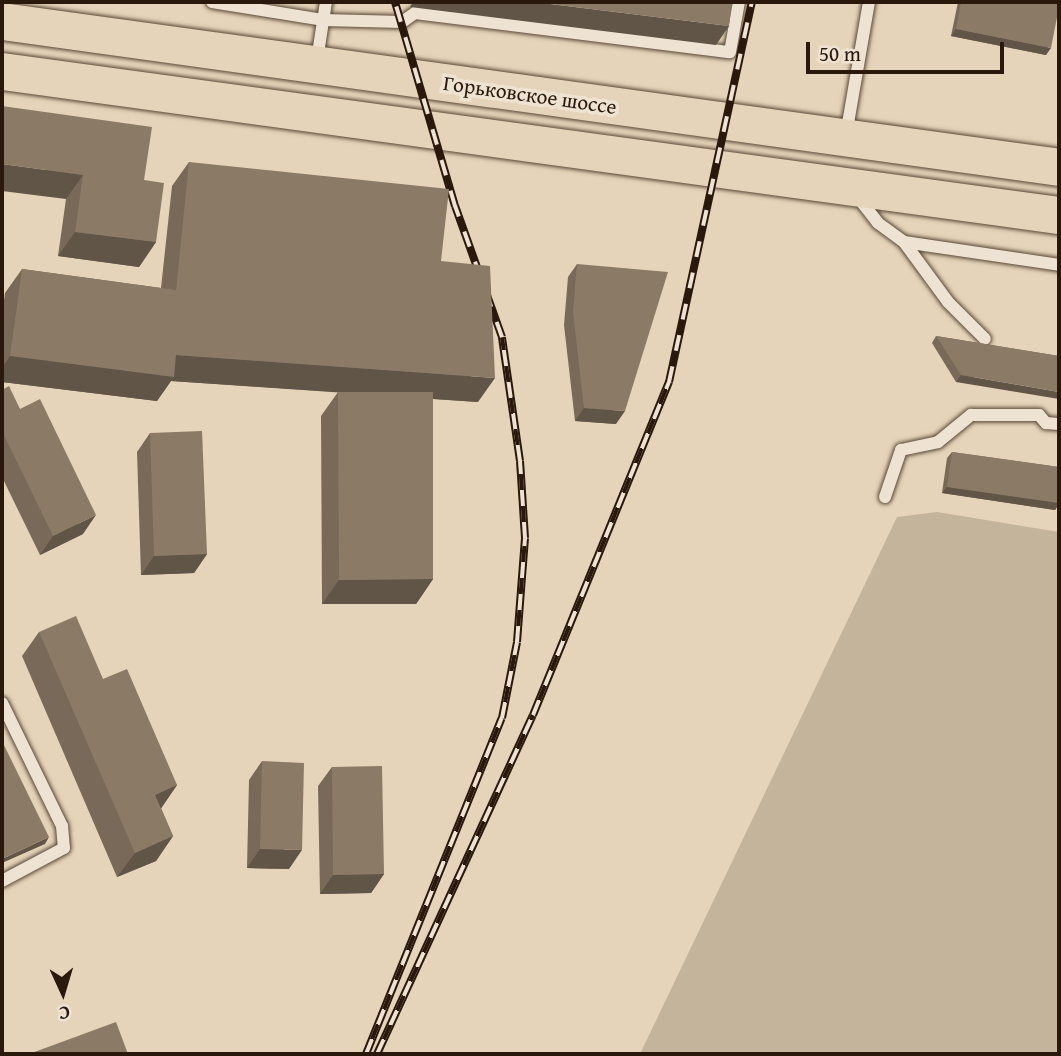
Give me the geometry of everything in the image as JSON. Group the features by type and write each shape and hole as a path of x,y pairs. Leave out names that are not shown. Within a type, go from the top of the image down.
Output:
{"main road":[{"name":"Горьковское шоссе","path":"2,21 1059,167"},
{"path":"2,71 1059,215"}],"lane":[{"path":"212,2 323,20 402,22 415,13 730,52 739,2"},
{"path":"316,63 326,2"},
{"path":"845,139 869,2"},
{"path":"850,187 878,223 904,242 948,302 985,339"},
{"path":"904,242 1059,265"},
{"path":"885,497 901,450 938,442 971,415 1039,415 1046,423 1059,424"},
{"path":"2,703 62,826 64,848 2,881"}],"shaded area":[{"path":"937,512 1059,532 1059,1054 640,1054 897,517"}],"building":[{"path":"534,2 732,2 729,26"},
{"path":"961,2 1059,2 1051,48 956,29"},
{"path":"2,106 152,127 144,180 164,183 156,242 75,232 83,175 2,164"},
{"path":"189,162 449,189 441,261 490,266 495,378 176,355 174,377 10,356 22,269 176,290"},
{"path":"577,264 668,272 625,411 584,408 573,312"},
{"path":"936,336 1059,356 1059,392 961,375"},
{"path":"9,386 20,409 40,399 96,515 53,536 2,431 2,390"},
{"path":"338,392 433,392 433,579 339,580"},
{"path":"202,431 207,554 154,556 150,433"},
{"path":"952,452 1059,467 1059,503 947,487"},
{"path":"76,616 103,679 127,669 177,785 155,795 173,836 135,853 39,632"},
{"path":"2,741 49,837 2,859"},
{"path":"262,761 304,763 302,850 260,849"},
{"path":"382,766 384,874 333,875 332,767"},
{"path":"116,1022 128,1054 29,1054"}],"railway":[{"path":"366,1054 502,718 517,642 525,538 520,461 502,337 455,206 395,2"},
{"path":"377,1054 533,715 669,382 752,2"}]}
